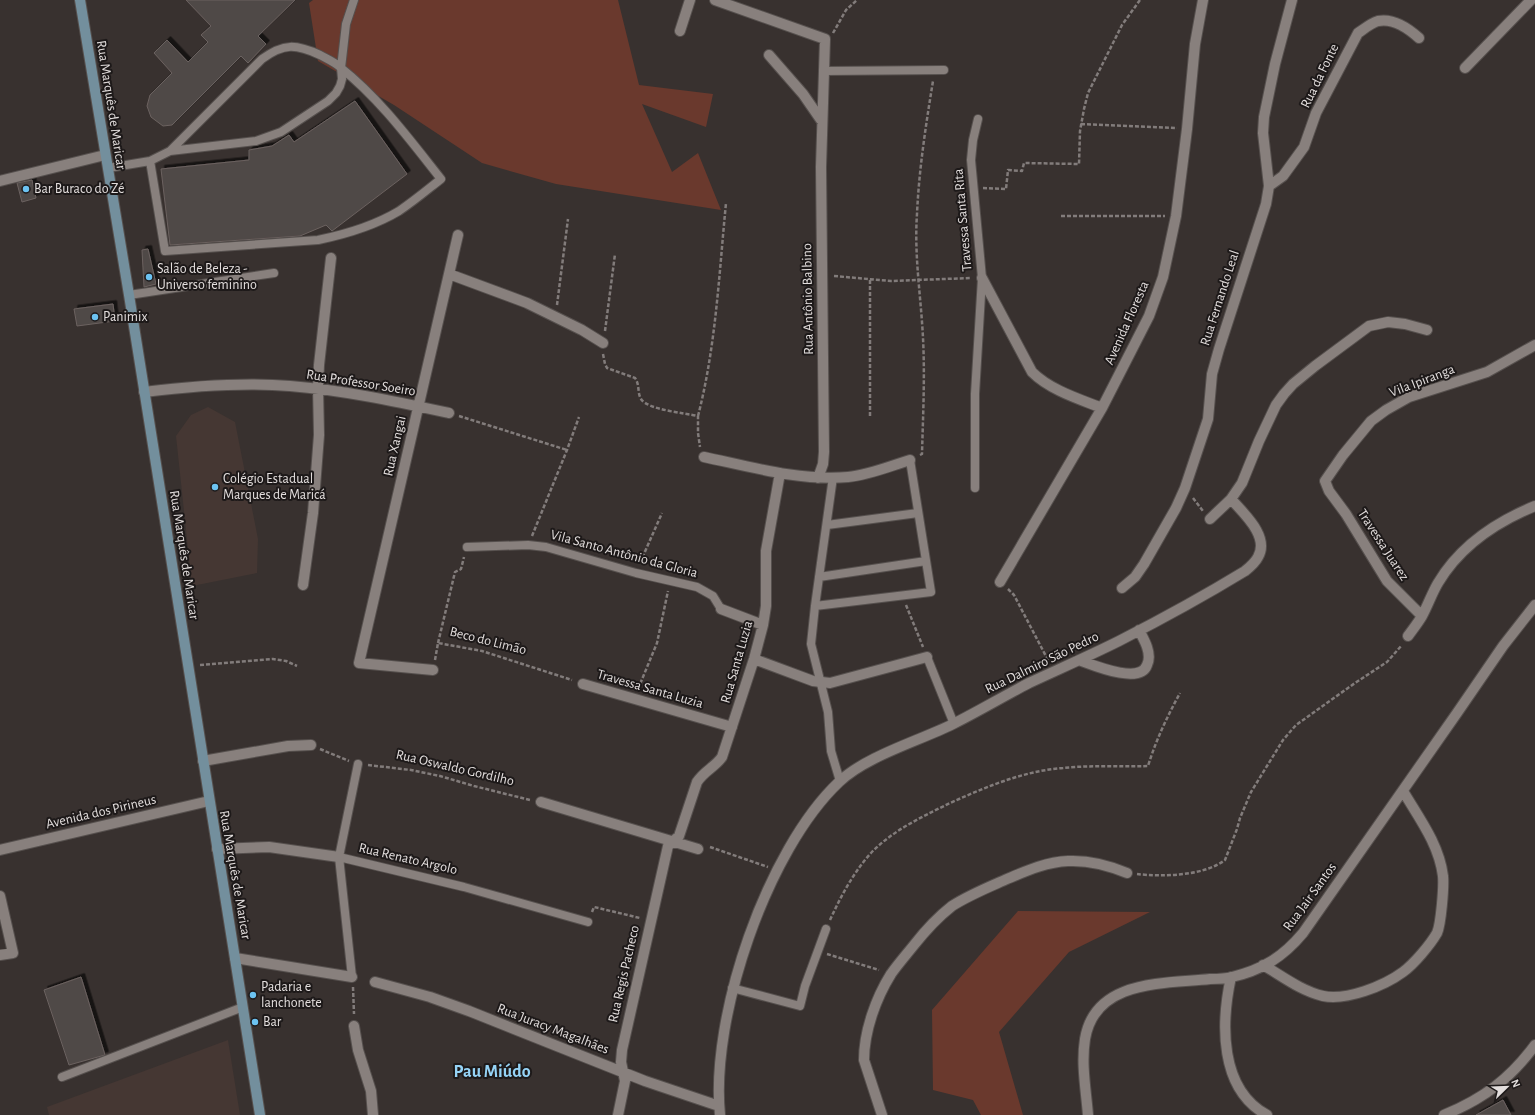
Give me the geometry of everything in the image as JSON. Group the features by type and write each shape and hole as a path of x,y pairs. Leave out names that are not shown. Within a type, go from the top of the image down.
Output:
{"main road":[{"name":"Rua Marquês de Maricar","path":"80,0 129,295 202,761 260,1115"}],"street":[{"path":"680,31 690,0"},
{"path":"715,0 824,40"},
{"name":"Avenida Floresta","path":"1000,582 1102,408 1149,316 1163,277 1176,216 1187,129 1195,44 1203,0"},
{"name":"Rua Fernando Leal","path":"1122,588 1135,577 1144,564 1176,508 1185,488 1208,419 1210,391 1215,362 1266,204 1269,186 1263,133 1264,116 1275,64 1292,0"},
{"path":"1465,68 1531,0"},
{"name":"Rua da Fonte","path":"1269,186 1283,176 1304,147 1316,113 1358,33 1378,21 1387,21 1397,23 1411,30 1419,38"},
{"name":"Rua Antônio Balbino","path":"818,478 823,464 824,452 821,120 824,40"},
{"path":"769,55 808,99 821,120"},
{"path":"0,181 105,155"},
{"name":"Rua Xangai","path":"433,670 359,663 458,235"},
{"path":"303,585 313,513 319,435 319,365 331,258"},
{"path":"449,274 527,302 582,330 603,343"},
{"name":"Travessa Santa Rita","path":"982,278 1032,372 1042,381 1055,388 1102,408"},
{"path":"1210,519 1231,499 1242,483 1276,405 1293,384 1361,330 1369,326 1388,322 1427,330"},
{"name":"Vila Ipiranga","path":"1325,486 1327,477 1343,455 1371,421 1386,410 1409,397 1487,372 1535,345"},
{"name":"Rua Professor Soeiro","path":"144,392 206,386 289,386 318,388 449,413"},
{"path":"704,458 780,473 818,478 833,478 864,474 910,460"},
{"name":"Rua Santa Luzia","path":"674,841 679,836 697,782 701,776 722,757 754,659 766,606 766,551 780,473"},
{"name":"Travessa Juarez","path":"1325,486 1346,514 1387,581 1422,616"},
{"name":"Rua Dalmiro São Pedro","path":"720,1110 720,1062 732,988 760,909 778,870 814,810 840,781 861,766 954,724 1053,672 1139,630 1245,571 1259,556 1261,546 1258,534 1252,523 1231,499"},
{"path":"1408,636 1422,616 1438,583 1454,560 1474,541 1501,523 1535,506"},
{"name":"Rua Jair Santos","path":"1088,1115 1084,1057 1085,1038 1090,1021 1100,1006 1113,996 1145,985 1231,977 1263,965 1279,957 1291,947 1303,933 1503,646 1535,605"},
{"name":"Vila Santo Antônio da Gloria","path":"721,609 762,625"},
{"path":"1079,660 1118,672 1128,674 1139,673 1147,667 1149,659 1148,648 1139,630"},
{"path":"754,659 820,682 830,683 927,657"},
{"name":"Travessa Santa Luzia","path":"583,684 732,727"},
{"path":"202,761 288,746 311,745"},
{"path":"1263,965 1308,991 1324,996 1343,996 1364,991 1386,983 1404,972 1421,955 1437,932 1441,910 1443,877 1437,854 1428,833 1403,791"},
{"name":"Avenida dos Pirineus","path":"0,850 209,800"},
{"path":"541,802 698,849"},
{"name":"Rua Regis Pacheco","path":"618,1115 625,1081 621,1062 622,1050 668,846 674,841"},
{"name":"Rua Renato Argolo","path":"217,850 269,847 339,857"},
{"path":"882,1115 864,1060 869,1028 877,1002 891,974 928,928 952,906 1031,869 1066,861 1082,861 1110,866 1127,873"},
{"path":"0,896 13,953 0,955"},
{"path":"235,958 352,977"},
{"path":"1231,977 1227,996 1225,1020 1226,1044 1231,1067 1238,1088 1249,1102 1267,1115"},
{"name":"Rua Juracy Magalhães","path":"375,982 430,997 469,1010 720,1110"},
{"path":"354,1026 358,1050 371,1091 373,1115"},
{"path":"1444,1115 1489,1091 1501,1082 1518,1066 1535,1044"}],"lane":[{"path":"108,168 150,161 170,152 256,141 281,132 328,101 336,93 340,86 346,24 354,0"},
{"path":"150,161 165,251 318,240 346,234 381,221 400,210 441,179 373,96 330,60 300,47 289,46 278,49 262,59 170,152"},
{"path":"823,71 944,70"},
{"name":"Travessa Santa Rita","path":"978,119 973,140 971,160 982,278"},
{"path":"129,295 274,273"},
{"path":"975,488 975,394 982,278"},
{"path":"814,606 931,592 910,460"},
{"path":"833,478 814,606 811,644 828,712 831,751 840,781"},
{"path":"827,525 918,513"},
{"name":"Vila Santo Antônio da Gloria","path":"466,547 528,545 546,547 636,573 697,587 713,596 721,609"},
{"path":"819,577 926,561"},
{"path":"927,657 954,724"},
{"path":"352,977 339,857 358,764"},
{"name":"Rua Renato Argolo","path":"339,857 464,886 588,922"},
{"path":"732,988 800,1006 817,951 826,929"},
{"path":"62,1077 243,1007"}],"path":[{"path":"824,40 835,31 846,10 858,0"},
{"path":"974,187 1006,189 1008,170 1022,171 1024,162 1079,164 1082,124 1088,93 1122,25 1140,0"},
{"path":"910,460 922,454 924,383 923,338 918,280 917,214 924,140 935,70"},
{"path":"1082,124 1187,129"},
{"path":"704,458 698,432 698,416 706,385 713,341 726,203"},
{"path":"1061,216 1176,216"},
{"path":"556,317 568,219"},
{"path":"615,254 603,343 604,364 609,369 635,378 639,385 640,396 645,403 698,416"},
{"path":"822,276 853,277 870,280 982,278"},
{"path":"870,280 870,416"},
{"path":"449,413 567,450"},
{"path":"528,545 579,417"},
{"path":"1185,488 1210,519"},
{"path":"636,573 662,513"},
{"path":"438,643 455,572 461,569 466,547"},
{"path":"634,699 657,643 670,581"},
{"path":"1000,582 1014,595 1053,672"},
{"path":"902,596 927,657"},
{"path":"1127,873 1152,876 1183,873 1209,869 1225,860 1251,792 1283,740 1291,730 1316,709 1387,662 1408,636"},
{"name":"Beco do Limão","path":"433,670 438,643 482,651 583,684"},
{"path":"187,666 273,659 286,661 297,666"},
{"path":"826,929 839,900 855,872 872,852 894,833 915,820 987,786 1026,774 1063,768 1148,766 1155,744 1165,721 1180,693"},
{"name":"Rua Oswaldo Gordilho","path":"311,745 358,764 411,770 541,802"},
{"path":"698,849 700,844 778,870"},
{"path":"588,922 594,907 650,921"},
{"path":"817,951 860,963 891,974"},
{"path":"352,977 354,1026"}],"shaded area":[{"path":"313,0 618,0 639,85 713,94 706,127 642,104 672,172 698,153 721,210 556,184 482,163 394,105 318,61 309,3"},
{"name":"Colégio Estadual Marques de Maricá","path":"208,407 235,422 258,539 257,573 192,586 176,436 191,415"},
{"path":"1018,911 1150,912 1069,952 999,1032 1023,1115 981,1115 973,1100 933,1090 932,1010"},
{"path":"228,1040 240,1115 49,1115 47,1107"}],"building":[{"path":"186,0 295,0 258,36 266,44 248,63 241,56 172,125 163,126 151,117 147,106 150,95 172,73 154,53 167,40 188,62 208,42 201,35 211,26"},
{"path":"355,101 407,174 332,231 326,225 300,236 170,245 161,169 249,160 249,150 272,146 289,135 294,142"},
{"name":"Bar Buraco do Zé","path":"32,180 36,198 22,202 17,183"},
{"path":"148,249 156,284 144,287 142,250"},
{"name":"Panimix","path":"113,304 115,321 77,326 74,309"},
{"path":"81,977 105,1055 69,1065 44,990"},
{"path":"1503,1100 1511,1115 1476,1115"}],"place":[{"name":"Bar Buraco do Zé","path":"26,189"},
{"name":"Salão de Beleza - Universo feminino","path":"149,277"},
{"name":"Panimix","path":"95,317"},
{"name":"Colégio Estadual Marques de Maricá","path":"215,487"},
{"name":"Padaria e lanchonete","path":"253,995"},
{"name":"Bar","path":"255,1022"}],"district":[{"name":"Pau Miúdo","path":"492,1072"}]}
